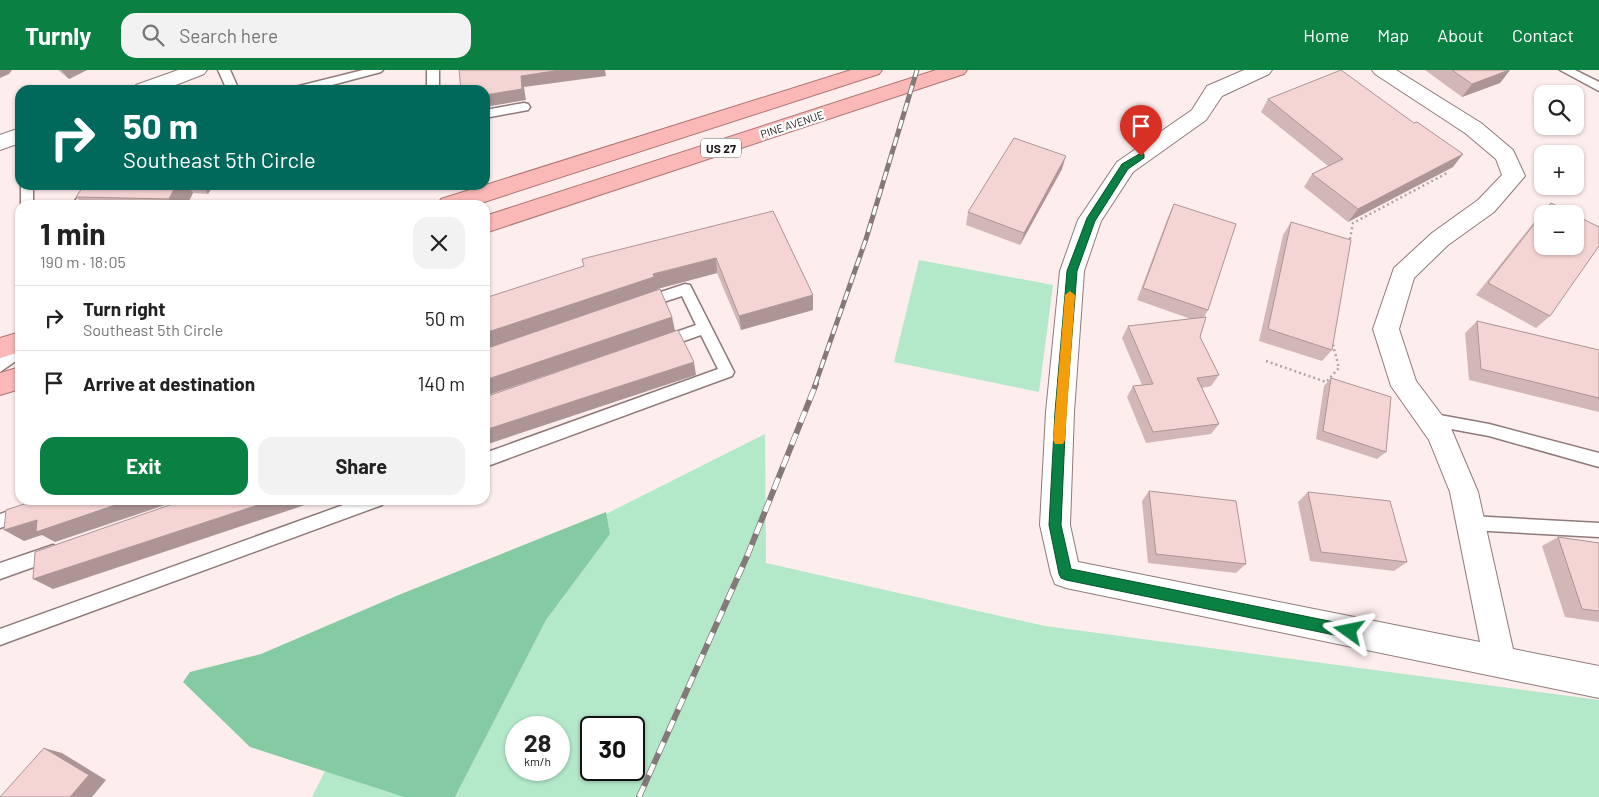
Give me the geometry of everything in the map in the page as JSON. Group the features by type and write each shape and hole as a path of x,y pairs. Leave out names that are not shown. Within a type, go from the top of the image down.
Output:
{"highway":[{"name":"PINE AVENUE","path":"465,200 872,70"},
{"name":"PINE AVENUE","path":"490,223 957,70"},
{"path":"0,348 15,344"},
{"path":"0,384 15,380"}],"street":[{"path":"156,85 195,70"},
{"path":"1262,70 1214,91 1199,115 1125,167 1090,220 1072,271 1060,412 1055,525 1066,574 1599,682"},
{"path":"1382,70 1473,128 1506,155 1514,176 1486,206 1440,239 1403,274 1386,329 1404,386 1440,434 1464,492 1500,662"},
{"path":"0,143 15,137"}],"lane":[{"path":"224,70 230,85"},
{"path":"318,85 377,70"},
{"path":"432,70 433,85"},
{"path":"1566,70 1599,87"},
{"path":"490,113 524,107"},
{"path":"82,200 90,190"},
{"path":"490,458 727,372 685,289 630,308"},
{"path":"650,347 705,328"},
{"path":"0,366 15,354"},
{"path":"1429,419 1489,430 1599,460"},
{"path":"0,521 46,505"},
{"path":"0,637 362,505"},
{"path":"1471,523 1599,530"},
{"path":"0,571 65,548"}],"path":[{"path":"1347,252 1352,224 1449,172"},
{"path":"1266,361 1326,382 1339,368 1331,336"}],"shaded area":[{"path":"919,260 1053,285 1039,392 894,362"},
{"path":"765,434 766,563 1045,626 1599,700 1599,797 455,797 546,620 610,534 606,514"},
{"path":"606,512 610,534 546,620 455,797 404,797 250,747 183,682 190,672 261,654 401,594"},
{"path":"325,771 404,797 312,797"}],"building":[{"path":"459,70 560,70 521,76 522,89 490,94 490,85 460,85"},
{"path":"1341,70 1414,123 1417,122 1463,154 1358,209 1312,174 1343,159 1268,99"},
{"path":"1452,70 1509,70 1472,84"},
{"path":"1014,138 1066,156 1024,233 968,212"},
{"path":"81,190 174,190 169,199 76,197"},
{"path":"1174,204 1236,224 1208,310 1143,288"},
{"path":"773,211 813,295 739,316 716,258 653,274 654,277 490,331 490,296 584,266 582,259"},
{"path":"1584,220 1599,227 1599,246 1550,316 1488,283 1534,224 1534,255 1584,255"},
{"path":"1291,222 1351,240 1332,350 1268,329"},
{"path":"660,289 672,317 490,378 490,347"},
{"path":"1206,317 1200,337 1219,375 1197,378 1219,424 1153,432 1133,386 1153,384 1128,326"},
{"path":"1477,321 1599,350 1599,398 1481,369"},
{"path":"678,330 694,362 490,428 490,395"},
{"path":"1331,378 1391,397 1386,452 1323,431"},
{"path":"1149,491 1236,501 1246,564 1156,554"},
{"path":"1308,492 1390,501 1407,562 1321,552"},
{"path":"21,505 115,505 36,532 37,520 4,530 6,510"},
{"path":"170,505 258,505 33,579 35,552"},
{"path":"1558,537 1599,543 1599,611 1582,609"},
{"path":"44,748 89,775 70,797 0,797"}],"railway":[{"path":"815,385 866,239 917,70"},
{"path":"639,797 748,554 816,384"}],"slow traffic":[{"path":"1059,440 1070,295"}],"route":[{"path":"1141,156 1125,167 1090,220 1072,271 1060,412 1055,525 1066,574 1349,631"}]}
